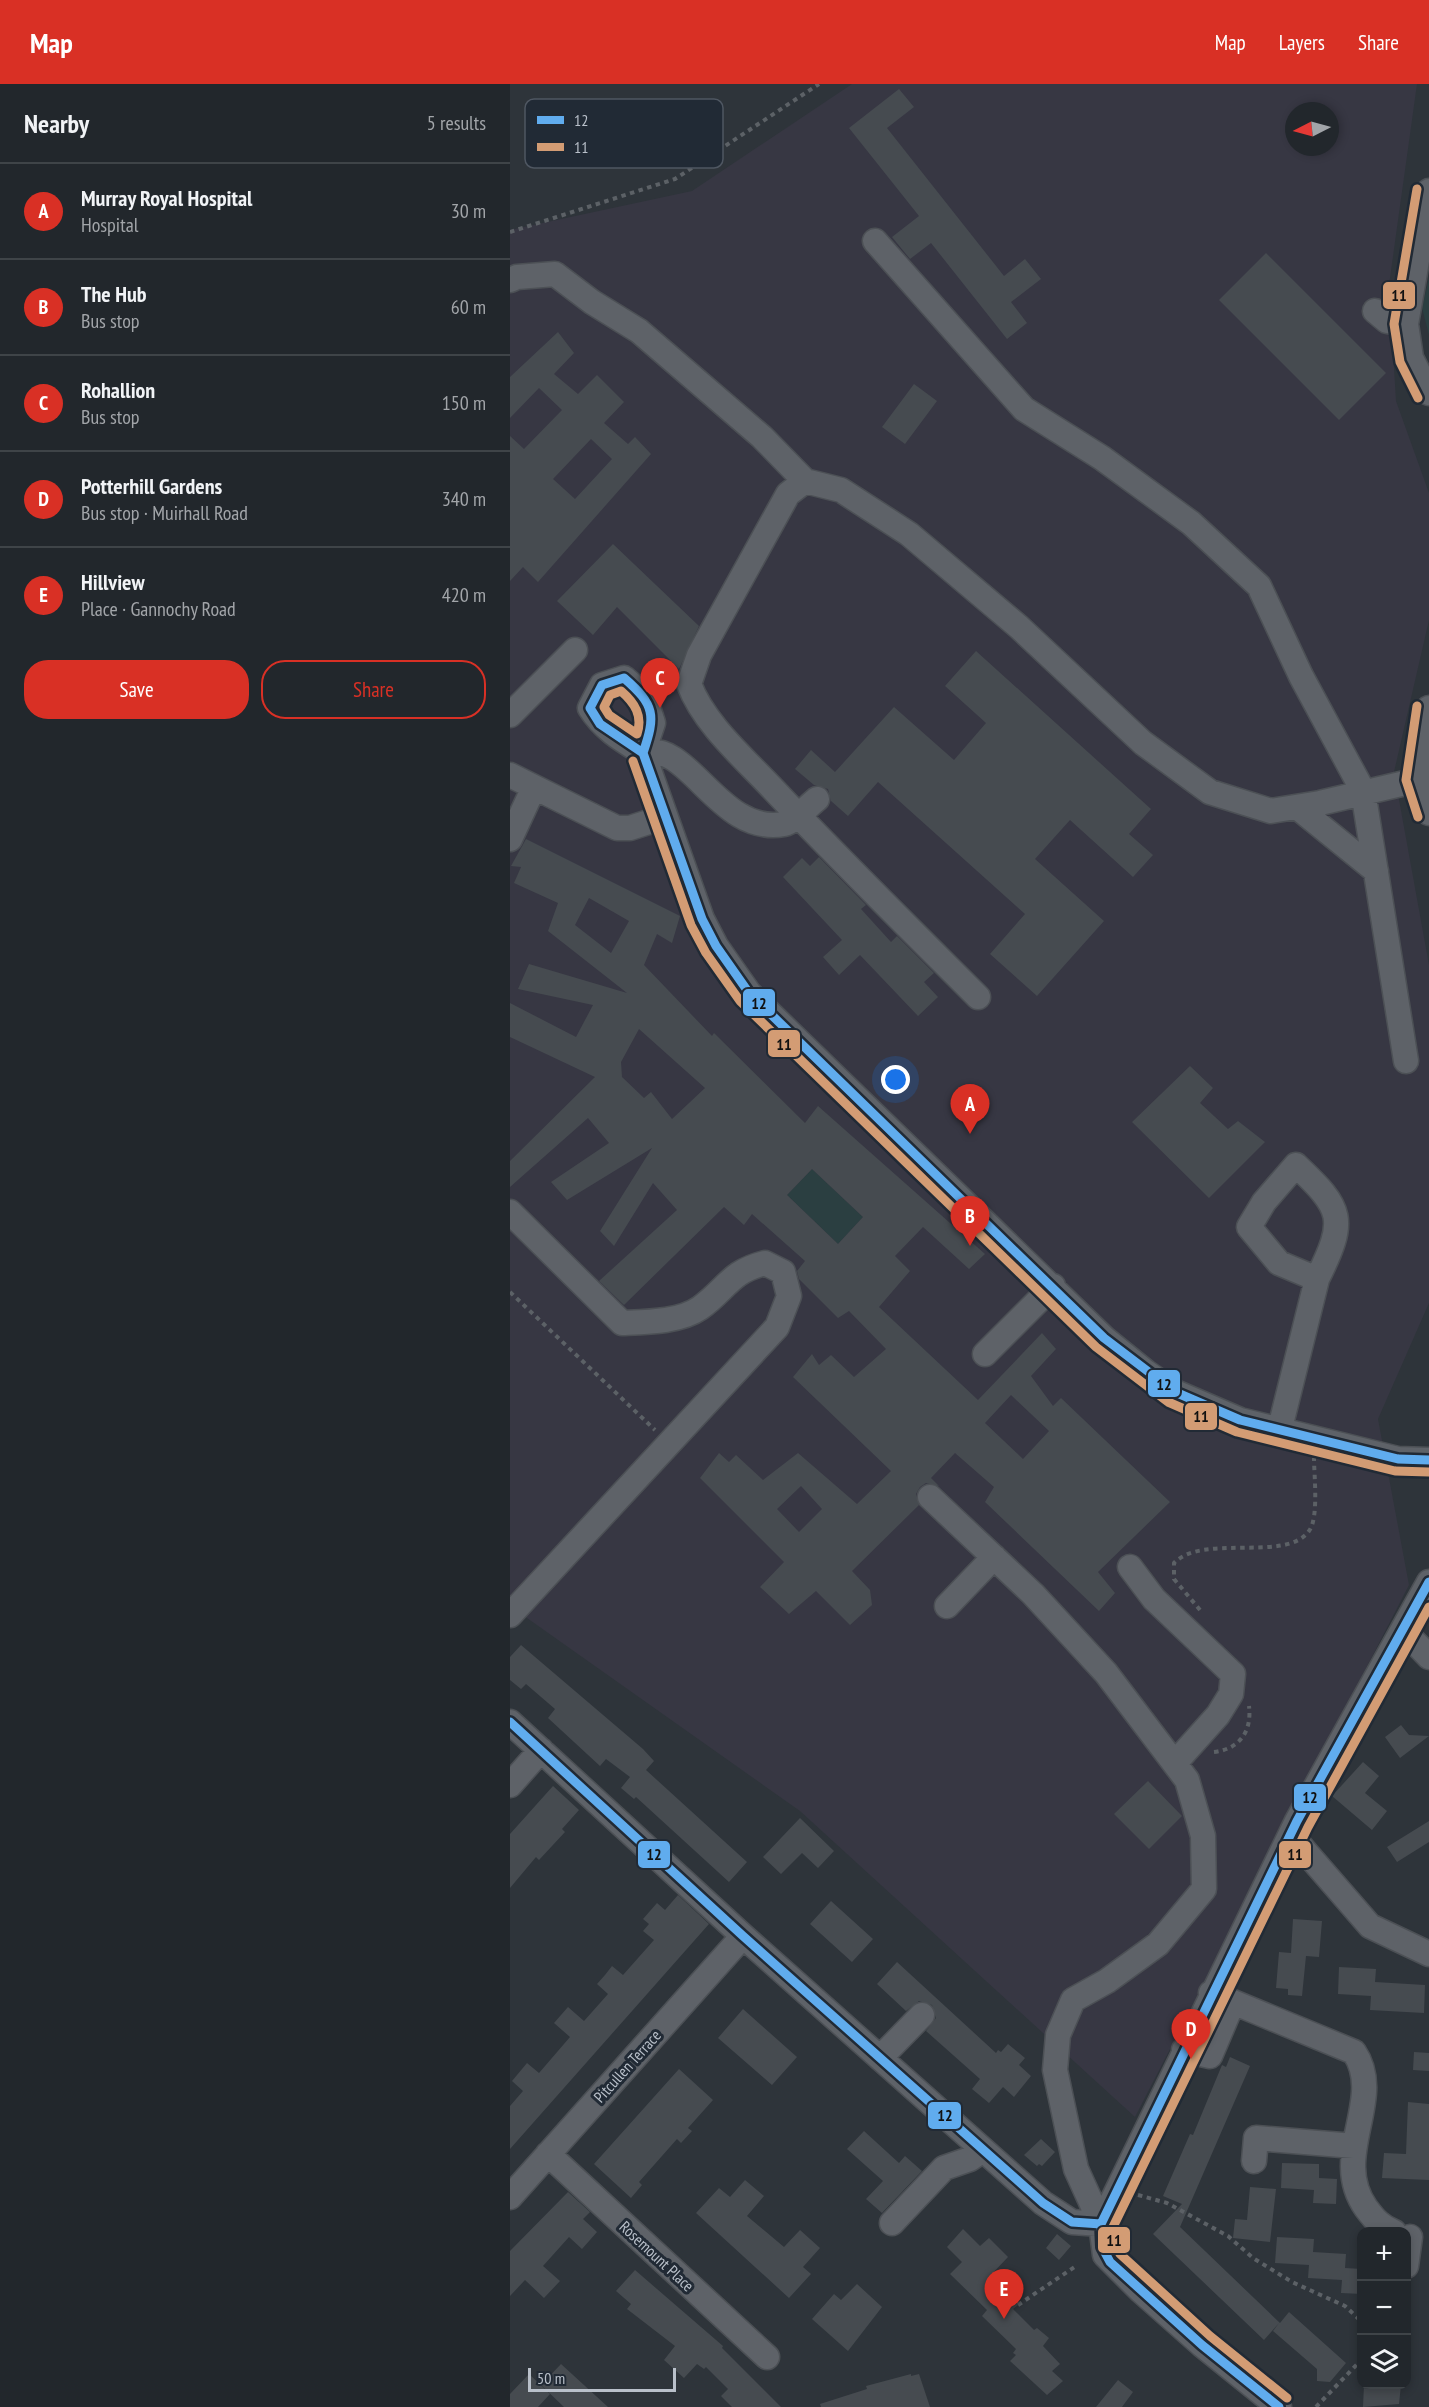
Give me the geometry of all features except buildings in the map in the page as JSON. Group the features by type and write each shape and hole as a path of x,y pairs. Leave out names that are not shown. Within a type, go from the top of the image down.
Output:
{"street":[{"path":"1429,191 1406,324 1411,358 1429,393"},
{"path":"875,241 1024,410 1102,458 1191,523 1259,586 1302,676 1363,791 1406,1061"},
{"path":"510,280 517,277 555,274 592,302 639,331 762,437 805,481 841,490 909,534 1019,627 1143,743 1210,792 1271,811 1418,780"},
{"path":"1375,311 1387,321 1406,324"},
{"path":"805,481 788,494 699,655 689,684 696,703 797,814 978,997"},
{"path":"510,715 575,650"},
{"path":"1429,708 1418,780 1429,813"},
{"path":"817,799 786,824 756,824 733,812 676,761 651,750 643,753 702,919 716,946 749,993 1104,1338 1175,1392 1240,1420 1280,1428 1314,1439 1398,1459 1429,1460"},
{"path":"510,776 617,828 630,828 664,817"},
{"path":"510,839 534,787"},
{"path":"1296,807 1376,871"},
{"path":"510,1212 622,1323 685,1316 700,1308 744,1268 765,1263 783,1272 789,1296 777,1328 510,1615"},
{"path":"1280,1428 1317,1279"},
{"path":"985,1354 1053,1286"},
{"path":"930,1497 1034,1594 1106,1673 1187,1779 1203,1836 1204,1889 1158,1944 1107,1981 1072,2000 1058,2035 1054,2070 1076,2169 1101,2224 1102,2247 1110,2262 1202,2345 1279,2407"},
{"path":"947,1606 994,1557"},
{"path":"1130,1567 1154,1599 1233,1674 1231,1694 1218,1715 1175,1763"},
{"path":"1101,2224 1184,2050 1222,1997 1291,1835 1429,1582"},
{"path":"1403,1630 1429,1657"},
{"path":"510,1722 743,1936 1059,2216 1072,2222 1101,2224"},
{"path":"510,1785 541,1750"},
{"path":"1291,1835 1371,1926 1429,1954"},
{"name":"Pitcullen Terrace","path":"510,2197 743,1936"},
{"path":"1222,1997 1354,2052 1363,2066 1365,2081 1352,2171 1359,2198 1378,2225 1384,2227"},
{"path":"880,2058 922,2015"},
{"path":"1254,2161 1256,2138 1354,2146"},
{"path":"892,2223 944,2168 969,2159 983,2150"},
{"name":"Rosemount Place","path":"548,2154 767,2357"}],"path":[{"path":"723,147 819,84"},
{"path":"510,232 675,179 692,168"},
{"path":"510,1292 669,1443"},
{"path":"1202,1613 1174,1579 1174,1563 1189,1551 1294,1542 1309,1531 1314,1517 1314,1439"},
{"path":"1212,1752 1237,1745 1244,1737 1250,1719 1249,1704"},
{"path":"1120,2186 1142,2198 1167,2203 1228,2236 1253,2258 1292,2282 1345,2306 1357,2317"},
{"path":"1017,2305 1076,2266"},
{"path":"1316,2407 1357,2364"}],"shaded area":[{"path":"852,84 1417,84 1389,285 1396,401 1429,493 1429,620 1394,772 1429,965 1429,1303 1378,1419 1409,1585 1135,2117 800,1811 510,1606 510,230 692,191"}],"green space":[{"path":"1429,278 1429,335 1422,308"},
{"path":"812,1169 863,1217 838,1244 787,1195"}],"transit line":[{"name":"11","path":"1417,189 1394,324 1400,362 1418,398"},
{"name":"12","path":"624,678 642,696 650,711 650,729 643,753 600,724 590,708 602,685 624,678"},
{"name":"11","path":"621,691 636,710 639,721 637,734 609,715 604,707 610,695 621,691"},
{"name":"11","path":"1417,706 1406,780 1418,817"},
{"name":"12","path":"643,753 702,919 716,946 749,993 1104,1338 1175,1392 1240,1420 1398,1459 1429,1460"},
{"name":"11","path":"633,761 691,925 706,953 740,1001 1096,1347 1168,1402 1237,1432 1395,1471 1429,1472"},
{"name":"12","path":"1279,2407 1202,2345 1110,2262 1102,2247 1101,2224 1297,1821 1429,1582"},
{"name":"11","path":"1287,2398 1210,2336 1120,2254 1114,2244 1113,2227 1308,1827 1429,1607"},
{"name":"12","path":"510,1722 743,1936 1043,2203 1072,2222 1101,2224"}],"place":[{"name":"Rohallion","path":"660,708"},
{"name":"Murray Royal Hospital","path":"970,1134"},
{"name":"The Hub","path":"970,1246"},
{"name":"Potterhill Gardens","path":"1191,2059"},
{"name":"Hillview","path":"1004,2319"}]}
